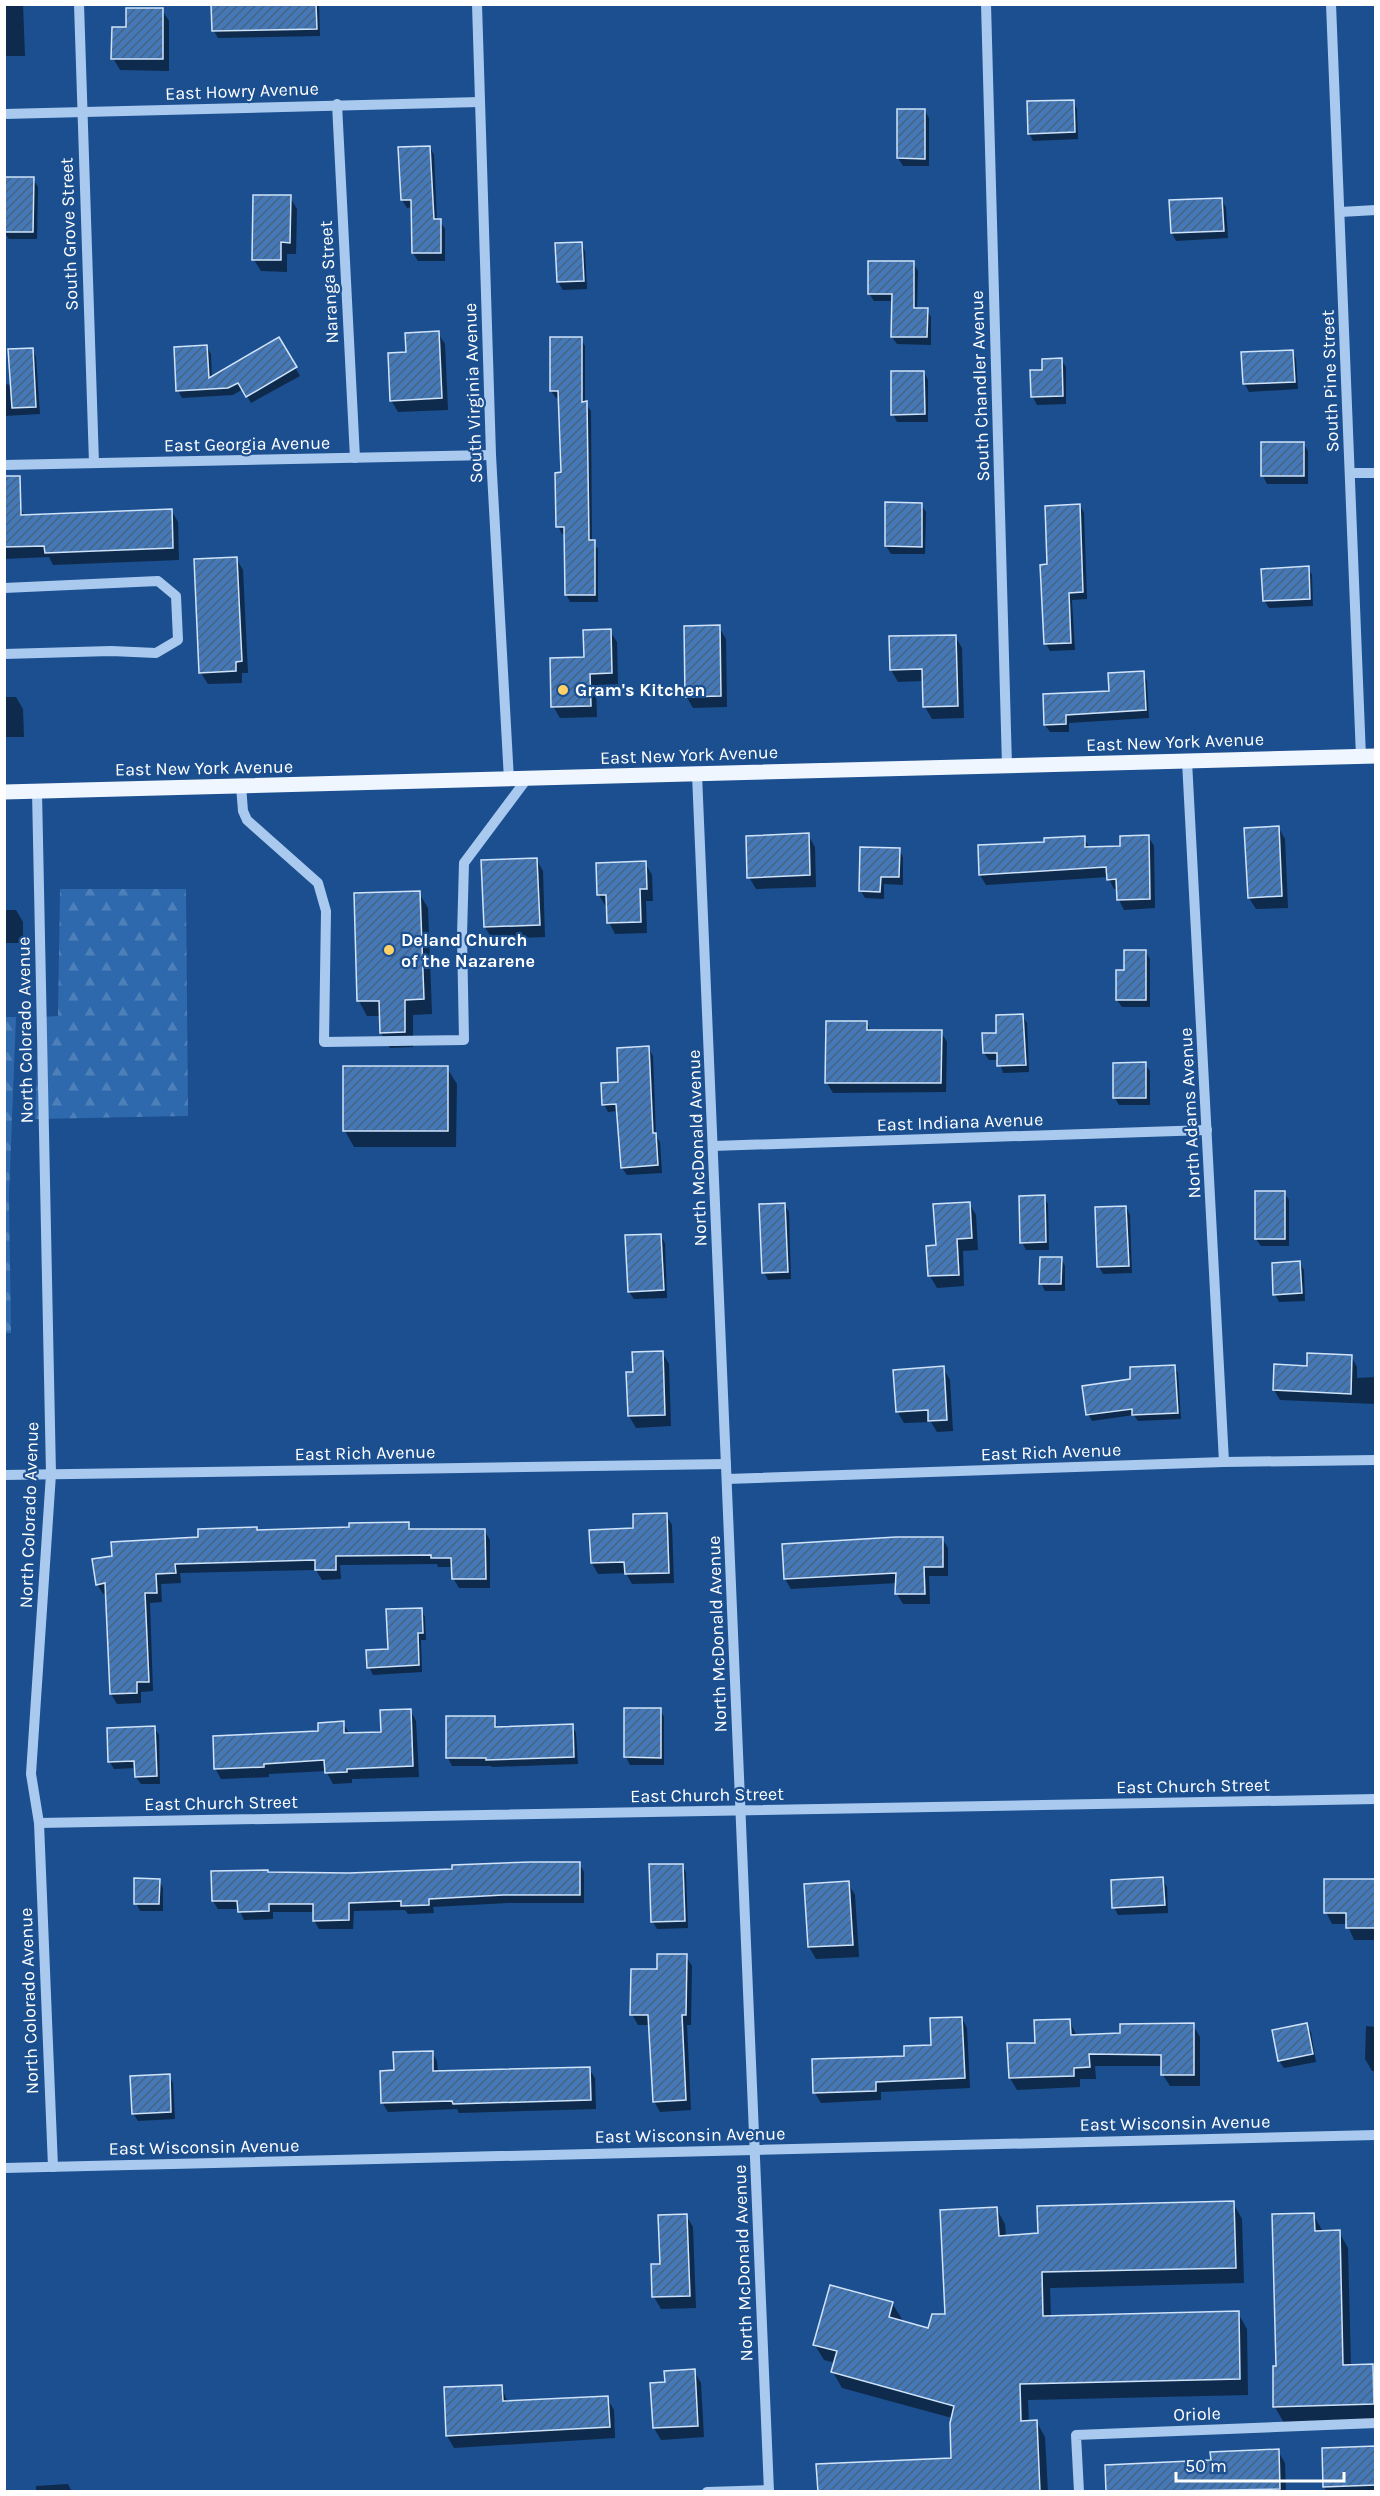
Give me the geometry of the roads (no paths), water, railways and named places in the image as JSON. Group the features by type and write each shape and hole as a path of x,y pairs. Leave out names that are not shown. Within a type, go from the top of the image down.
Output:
{"main road":[{"name":"East New York Avenue","path":"4,792 1368,756"}],"street":[{"name":"South Grove Street","path":"79,4 94,463"},
{"name":"South Virginia Avenue","path":"477,4 491,455 509,780"},
{"name":"South Chandler Avenue","path":"986,4 1006,766"},
{"name":"South Pine Street","path":"1331,4 1350,473 1368,756"},
{"name":"East Howry Avenue","path":"4,114 480,102"},
{"name":"Naranga Street","path":"337,104 355,458"},
{"path":"1340,212 1376,210"},
{"name":"East Georgia Avenue","path":"4,465 491,455"},
{"path":"1350,473 1376,473"},
{"path":"4,588 158,581 176,596 178,640 156,653 111,651 4,654"},
{"name":"North Adams Avenue","path":"1187,761 1224,1462"},
{"name":"North McDonald Avenue","path":"697,774 769,2491"},
{"path":"241,786 243,811 247,820 318,883 326,912 324,1042 464,1040 462,936 464,863 526,780"},
{"name":"North Colorado Avenue","path":"37,791 51,1474 31,1774 39,1823 52,2167"},
{"name":"East Indiana Avenue","path":"713,1146 1207,1130"},
{"name":"East Rich Avenue","path":"727,1479 1224,1462 1376,1460"},
{"name":"East Rich Avenue","path":"4,1475 726,1464"},
{"name":"East Church Street","path":"39,1823 1376,1799"},
{"name":"East Wisconsin Avenue","path":"4,2168 1376,2135"},
{"name":"Oriole","path":"1079,2492 1076,2435 1376,2423"},
{"path":"707,2492 769,2491"}],"place":[{"name":"Gram's Kitchen","path":"563,690"},
{"name":"Deland Church of the Nazarene","path":"389,950"}]}
